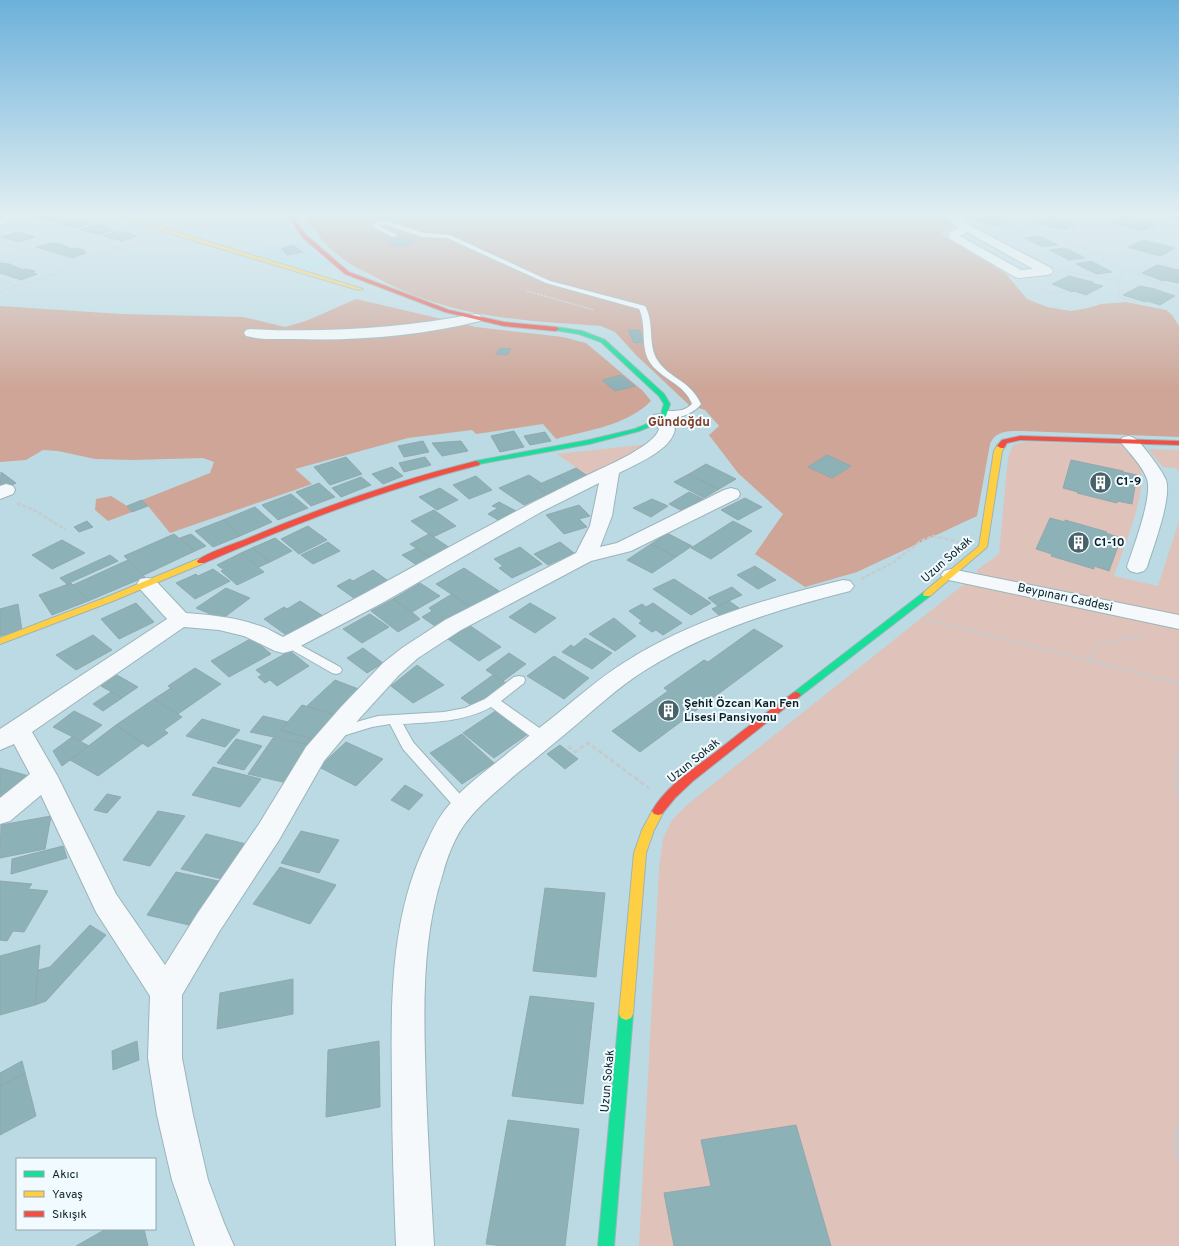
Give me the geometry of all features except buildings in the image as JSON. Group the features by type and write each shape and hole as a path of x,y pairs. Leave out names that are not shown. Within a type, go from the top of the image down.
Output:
{"street":[{"path":"310,274 369,292"},
{"path":"350,274 433,307"},
{"path":"0,641 147,584 262,534 373,493 460,467 636,430 662,417 667,408 667,402 662,395 598,337 573,330 504,324 433,307 389,299"},
{"path":"251,333 312,335 386,332 426,327 475,318"},
{"path":"166,993 106,903 45,777 9,735 180,620 236,626 251,630 283,646 374,598 534,508 610,471 661,442 667,429 662,417"},
{"name":"Uzun Sokak","path":"606,1246 640,853 644,836 653,817 666,800 689,778 951,575 981,550 986,534 998,450 1004,441 1020,438 1036,438 1179,443"},
{"path":"1129,441 1153,473 1159,485 1152,518 1137,567"},
{"path":"584,557 598,534 606,504 610,471"},
{"path":"215,1246 208,1232 190,1180 175,1115 165,1058 166,993 208,924 269,832 315,754 329,736 391,669 430,639 474,614 584,557 624,547 731,494"},
{"name":"Beypınarı Caddesi","path":"951,575 1178,622"},
{"path":"147,584 180,620"},
{"path":"415,1246 408,1018 412,960 422,898 430,869 440,843 449,826 463,807 477,792 609,685 634,667 670,646 720,624 799,596 843,586"},
{"path":"0,813 45,777"}],"lane":[{"path":"531,274 576,292 631,304 642,308 646,318 651,356 654,362 689,390 696,404 692,409 682,414 662,417"},
{"path":"289,643 336,670"},
{"path":"329,736 361,724 382,720 458,714 478,708 492,701 519,680"},
{"path":"492,701 543,738"},
{"path":"394,720 408,745 463,807"}],"path":[{"path":"0,291 56,274"},
{"path":"1079,274 1118,281"},
{"path":"1121,274 1118,281 1119,296 1136,302 1140,301"},
{"path":"1138,274 1179,289"},
{"path":"1154,281 1158,279"},
{"path":"0,280 18,286"},
{"path":"527,291 597,310"},
{"path":"7,495 66,530"},
{"path":"843,586 869,576 894,562 921,541 933,536 947,538 981,550"},
{"path":"925,618 1179,683"},
{"path":"1089,661 1090,655 1095,648 1101,644 1159,630 1178,622"},
{"path":"575,752 588,743 666,800"},
{"path":"1179,753 1175,775 1179,799"},
{"path":"1179,1124 1175,1142 1179,1162"}],"shaded area":[{"path":"370,274 1006,274 1027,299 1047,307 1071,311 1101,304 1126,302 1166,310 1172,315 1179,326 1179,437 1023,431 1008,431 999,434 990,444 977,516 857,572 805,587 755,554 783,514 738,473 709,435 719,426 705,410 689,405 636,355 615,332 601,326 543,322 486,315 458,309 404,291"},
{"path":"356,299 476,327 563,337 586,343 643,391 651,401 630,416 618,422 594,430 556,439 543,424 476,434 472,430 408,438 295,469 312,484 170,533 148,506 108,521 95,510 96,499 111,496 127,506 210,473 214,462 203,458 133,460 95,459 58,451 43,450 26,460 0,462 0,306 121,314 243,317 285,327 306,321"},
{"path":"1026,442 1121,445 1133,457 1139,466 1141,489 1134,520 1114,576 1158,586 1179,521 1179,617 978,574 977,570 999,554 1008,457 1013,445"},
{"path":"649,444 589,477 557,454"},
{"path":"1148,449 1179,450 1179,473 1176,468 1163,467"},
{"path":"968,581 1179,626 1179,1246 639,1246 659,869 663,839 672,820 688,804"}],"traffic: fast":[{"path":"476,463 589,442 637,430 654,423 664,415 667,404 662,395 603,341 580,332 556,329"},
{"path":"796,695 927,594"},
{"path":"606,1246 626,1014"}],"traffic: slow":[{"path":"310,274 360,289"},
{"path":"927,594 983,547 998,451 1001,446"},
{"path":"0,641 110,599 201,561"},
{"path":"626,1014 640,853 648,830 658,811"}],"traffic: jam":[{"path":"350,274 447,311 504,324 556,329"},
{"path":"1001,446 1004,441 1020,438 1179,443"},
{"path":"201,561 268,532 371,493 405,482 476,463"},
{"path":"658,811 671,795 689,778 796,695"}],"place":[{"name":"C1-9","path":"1100,482"},
{"name":"C1-10","path":"1079,543"},
{"name":"Şehit Özcan Kan Fen Lisesi Pansiyonu","path":"668,711"}],"district":[{"name":"Gündoğdu","path":"679,423"}]}
